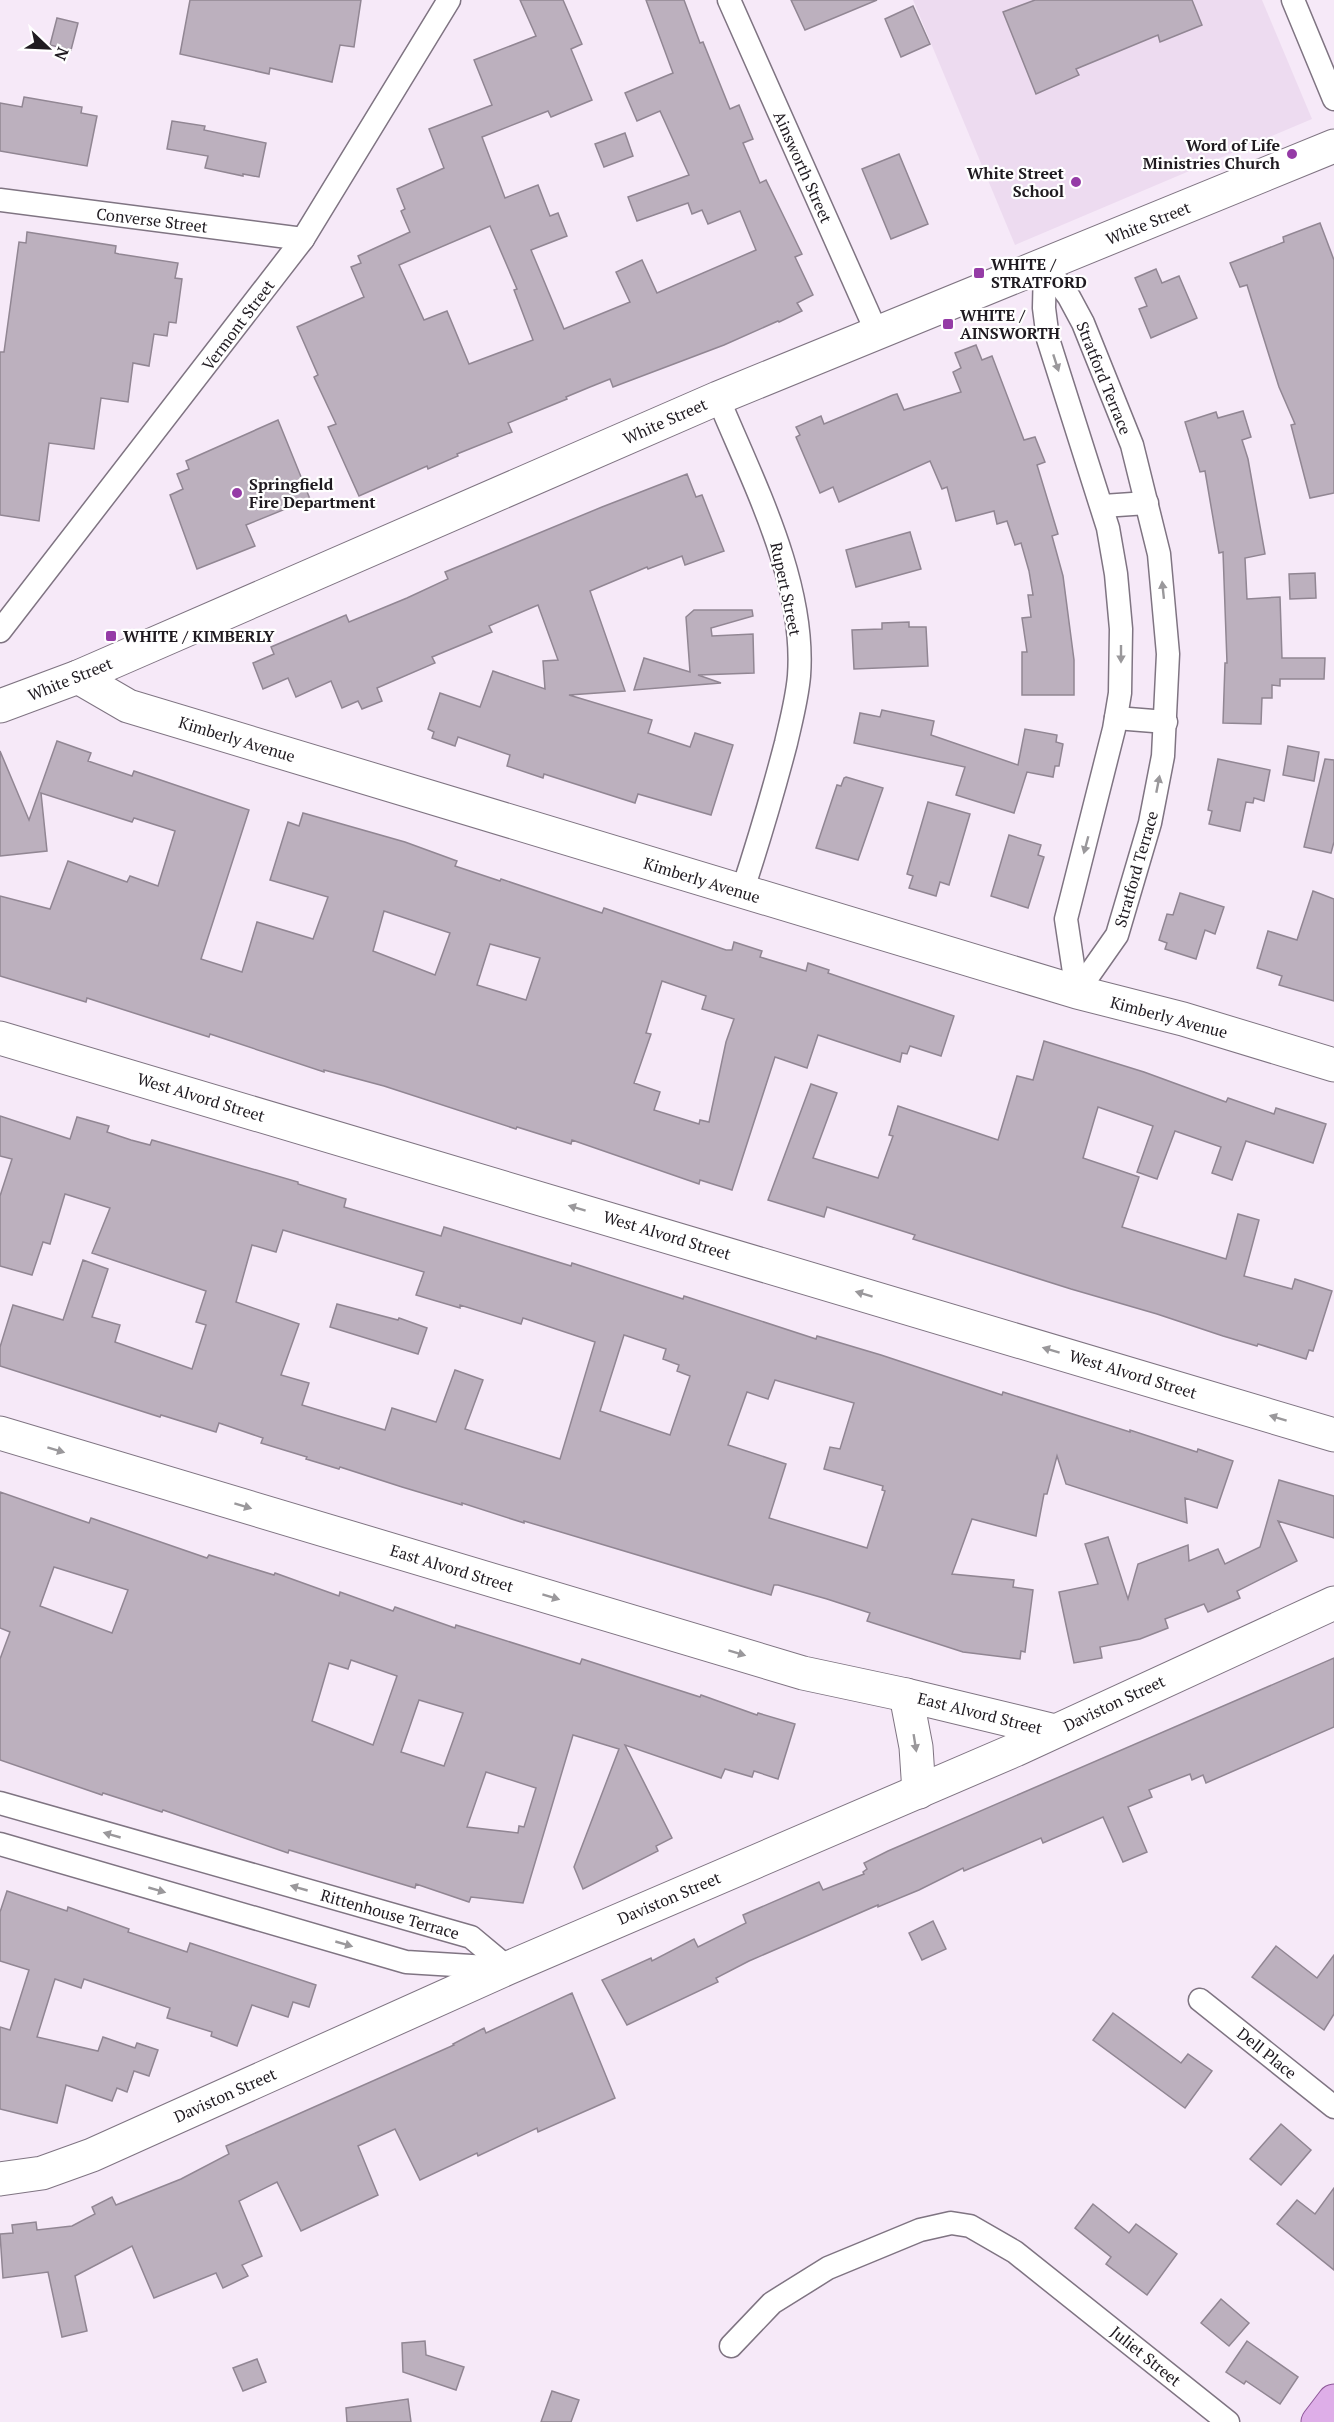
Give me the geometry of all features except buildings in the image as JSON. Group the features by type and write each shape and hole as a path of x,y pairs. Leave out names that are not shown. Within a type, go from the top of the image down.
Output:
{"main road":[{"name":"White Street","path":"0,706 78,677 718,398 1334,146"},
{"name":"Kimberly Avenue","path":"78,677 128,706 1077,992 1183,1019 1334,1065"},
{"name":"West Alvord Street","path":"0,1038 1334,1435"},
{"name":"East Alvord Street","path":"0,1433 802,1672 1054,1731"},
{"name":"Daviston Street","path":"0,2178 42,2173 92,2155 508,1968 919,1792 1334,1603"},
{"name":"East Alvord Street","path":"906,1695 916,1747 919,1792"},
{"path":"1318,2422 1334,2401"}],"street":[{"name":"Vermont Street","path":"0,631 303,239 449,0"},
{"name":"Ainsworth Street","path":"729,0 877,333"},
{"path":"1293,0 1334,99"},
{"name":"Converse Street","path":"0,200 303,239"},
{"path":"1045,265 1044,308 1048,339 1103,506 1116,574 1121,629 1120,693 1116,718 1097,802 1066,919 1077,992"},
{"name":"Stratford Terrace","path":"1045,265 1069,297 1083,323 1132,445 1159,554 1168,665 1163,756 1150,823 1117,935 1077,992"},
{"name":"Rupert Street","path":"718,398 775,534 789,590 798,646 799,675 795,708 778,775 742,892"},
{"path":"1103,506 1147,503"},
{"path":"1116,718 1166,722"},
{"name":"Rittenhouse Terrace","path":"0,1803 471,1937 508,1968"},
{"name":"Rittenhouse Terrace","path":"0,1844 406,1962 508,1968"},
{"name":"Dell Place","path":"1200,2000 1334,2107"},
{"name":"Juliet Street","path":"731,2346 772,2303 828,2268 920,2230 951,2223 970,2226 1015,2252 1228,2422"}],"shaded area":[{"name":"White Street School","path":"913,0 1262,0 1312,119 1015,245"}],"place":[{"name":"Word of Life Ministries Church","path":"1292,154"},
{"name":"White Street School","path":"1076,182"},
{"name":"WHITE / STRATFORD","path":"979,273"},
{"name":"WHITE / AINSWORTH","path":"948,324"},
{"name":"Springfield Fire Department","path":"237,493"},
{"name":"WHITE / KIMBERLY","path":"111,636"}]}
